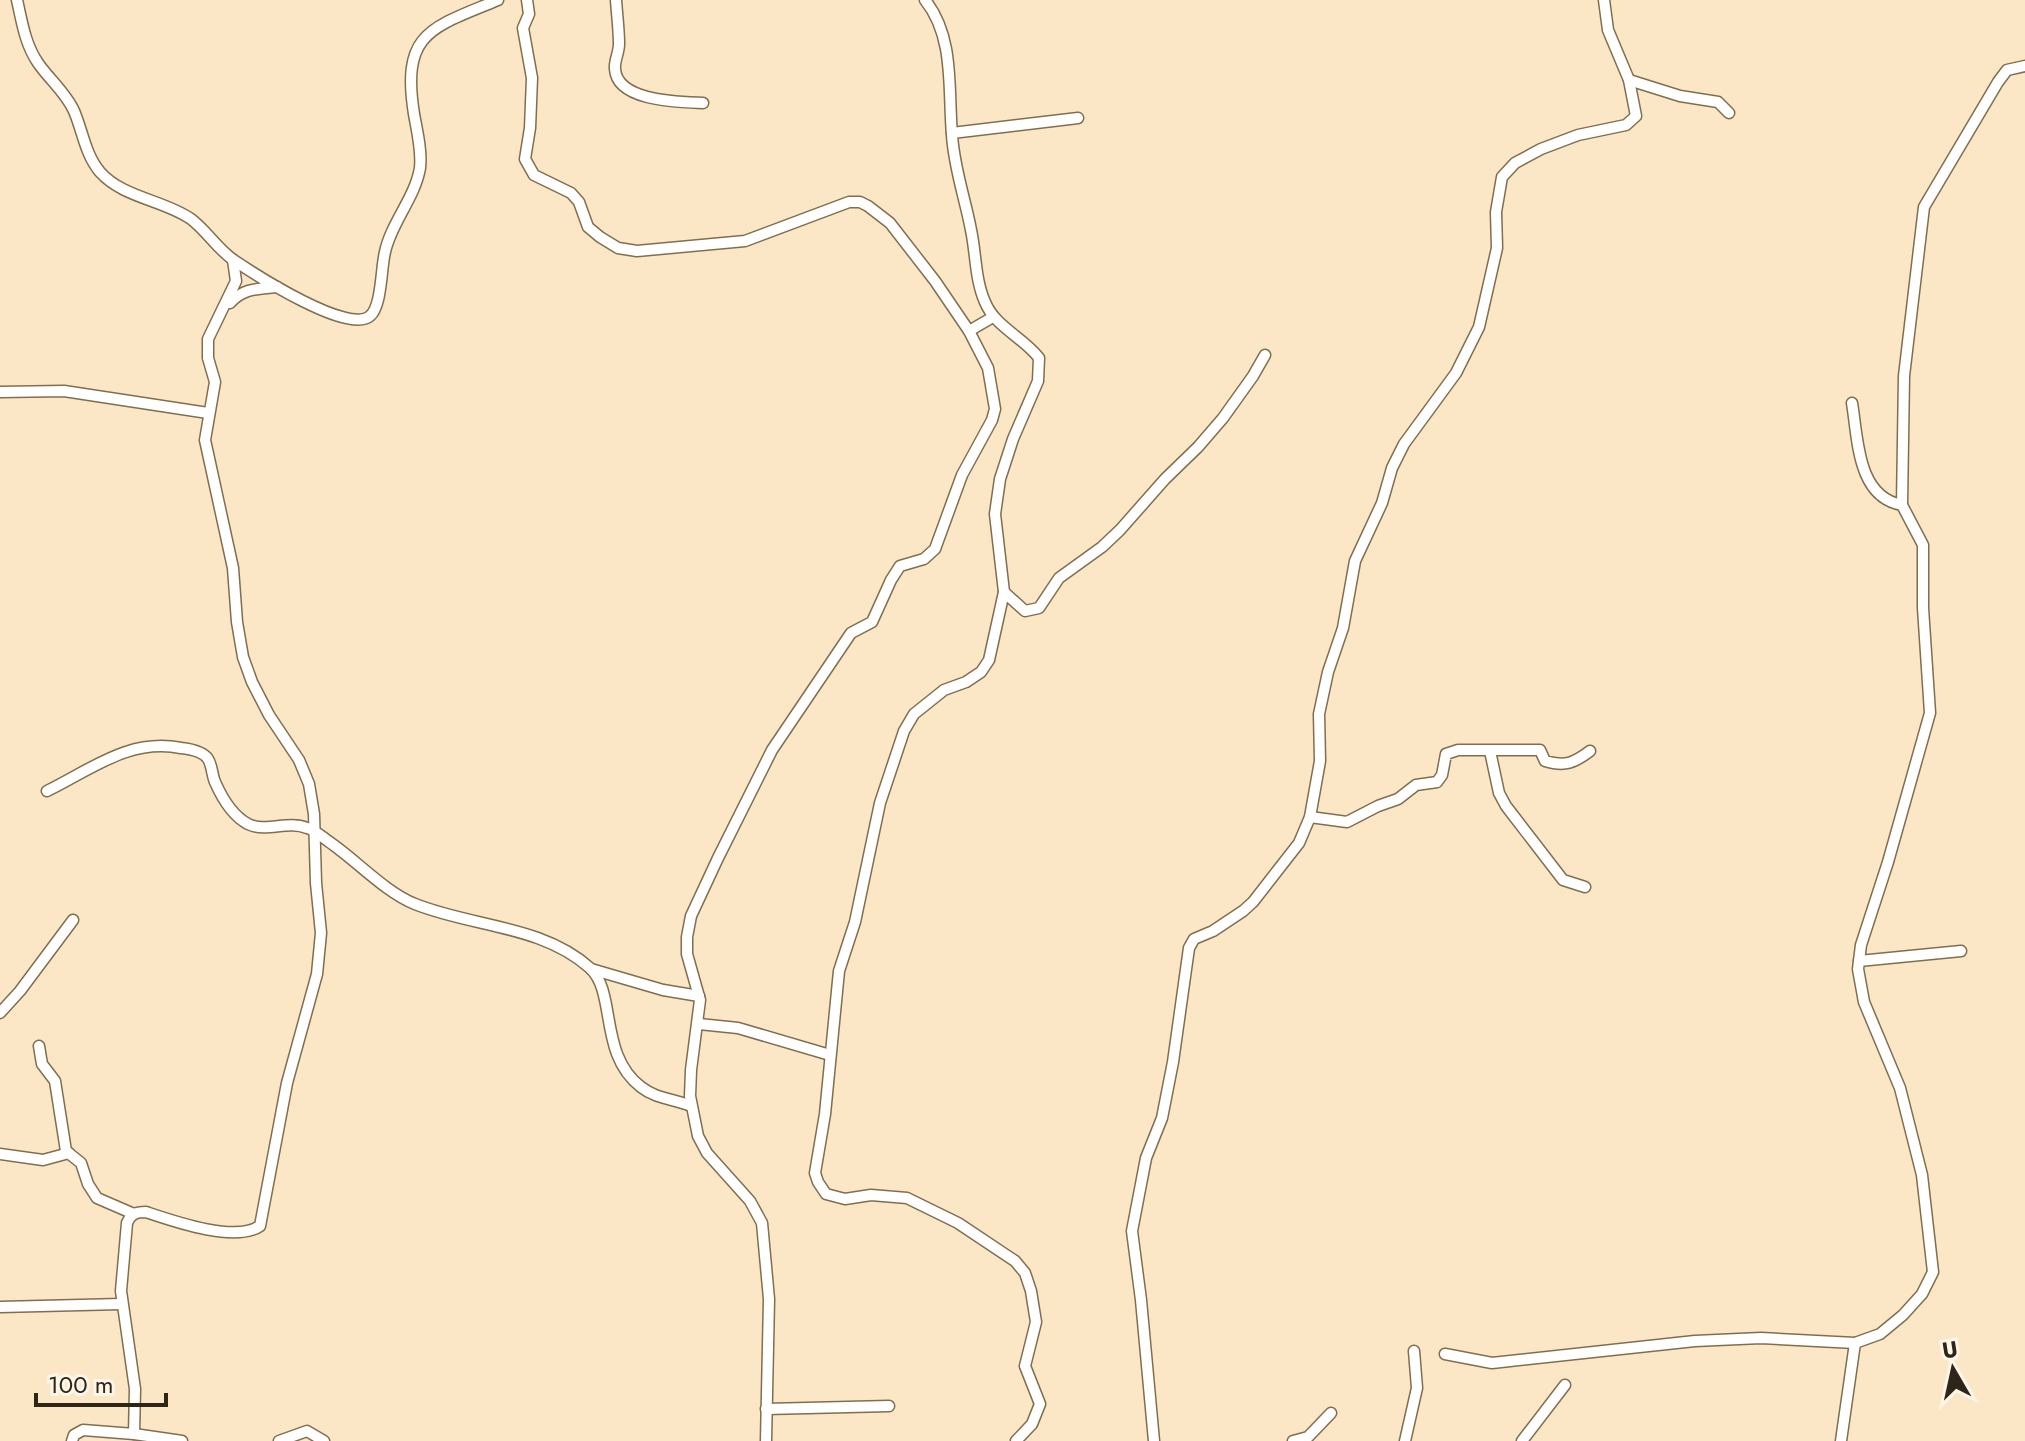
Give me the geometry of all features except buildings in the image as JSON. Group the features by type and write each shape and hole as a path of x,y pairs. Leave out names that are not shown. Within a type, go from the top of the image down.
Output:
{"street":[{"path":"17,0 31,52 73,110 91,160 101,173 126,190 191,219 233,260 279,287 332,316 358,321 370,316 378,304 386,247 420,167 411,78 417,45 425,35 446,23 498,0"},
{"path":"527,0 529,14 523,28 532,78 525,159 534,175 571,193 579,202 588,227 618,248 637,251 745,241 849,202 860,202 878,213 898,232 969,331 988,368 994,392 992,420 962,475 935,549 924,559 900,566 872,622 851,633 772,750 746,797 691,916 687,954 699,996 699,1024 691,1054 691,1106 698,1136 707,1153 750,1201 762,1223 769,1299 766,1441"},
{"path":"616,0 619,44 614,67 620,81 630,90 646,97 703,103"},
{"path":"925,0 935,13 948,61 955,168 971,230 984,301 993,317 1026,341 1039,358 1038,381 1000,479 995,514 1004,592 989,660 981,672 966,682 944,690 914,714 904,731 880,803 855,922 839,971 825,1114 815,1173 826,1194 845,1199 871,1195 907,1198 958,1223 1015,1261 1025,1273 1036,1322 1025,1366 1040,1404 1032,1424 1016,1441"},
{"path":"1154,1441 1132,1231 1146,1158 1162,1118 1168,1090 1189,948 1194,939 1213,931 1253,902 1299,843 1310,817 1320,761 1319,714 1328,672 1343,628 1355,561 1382,503 1392,468 1404,444 1456,373 1479,327 1497,248 1496,212 1502,177 1515,163 1541,149 1578,135 1631,123 1636,116 1629,80 1608,30 1604,0"},
{"path":"1445,1354 1492,1363 1695,1341 1761,1338 1855,1343 1880,1334 1903,1315 1922,1294 1933,1272 1922,1175 1900,1088 1864,1002 1859,961 1861,945 1930,713 1923,608 1923,545 1902,505 1904,376 1924,207 1998,82 2006,71 2025,66"},
{"path":"1629,80 1680,96 1718,102 1729,113"},
{"path":"952,133 1078,118"},
{"path":"134,1434 133,1374 121,1304 127,1223 130,1216 146,1212 233,1233 249,1232 260,1226 287,1083 317,974 321,933 309,784 299,760 269,715 243,657 233,568 205,440 215,382 208,358 208,339 236,281 233,260"},
{"path":"220,314 241,293 279,287"},
{"path":"969,331 993,317"},
{"path":"1004,592 1025,611 1039,608 1059,578 1102,547 1198,447 1230,408 1265,355"},
{"path":"0,392 64,391 208,413"},
{"path":"1852,403 1860,454 1872,488 1889,503 1902,505"},
{"path":"47,791 135,747 179,747 199,752 208,759 215,783 234,815 250,825 268,828 280,824 297,825 314,831 368,870 388,890 414,904 548,942 591,969 663,990 699,996"},
{"path":"1310,817 1347,822 1398,799 1416,785 1441,779 1446,754 1471,749 1540,750 1545,761 1564,765 1590,751"},
{"path":"1490,751 1499,793 1506,806 1563,880 1585,887"},
{"path":"0,1013 73,920"},
{"path":"1859,961 1961,951"},
{"path":"591,969 602,988 616,1055 631,1078 656,1096 691,1106"},
{"path":"699,1024 738,1028 830,1055"},
{"path":"39,1046 42,1064 55,1081 69,1153"},
{"path":"0,1154 43,1160 69,1153 76,1156 97,1198 134,1214"},
{"path":"0,1307 121,1304"},
{"path":"1841,1441 1849,1402 1855,1343"},
{"path":"1405,1441 1417,1388 1414,1351"},
{"path":"1522,1441 1565,1385"},
{"path":"766,1409 889,1406"},
{"path":"1293,1441 1308,1437 1331,1413"},
{"path":"72,1441 74,1435 83,1430 182,1441"},
{"path":"279,1441 307,1431 324,1441"}]}
